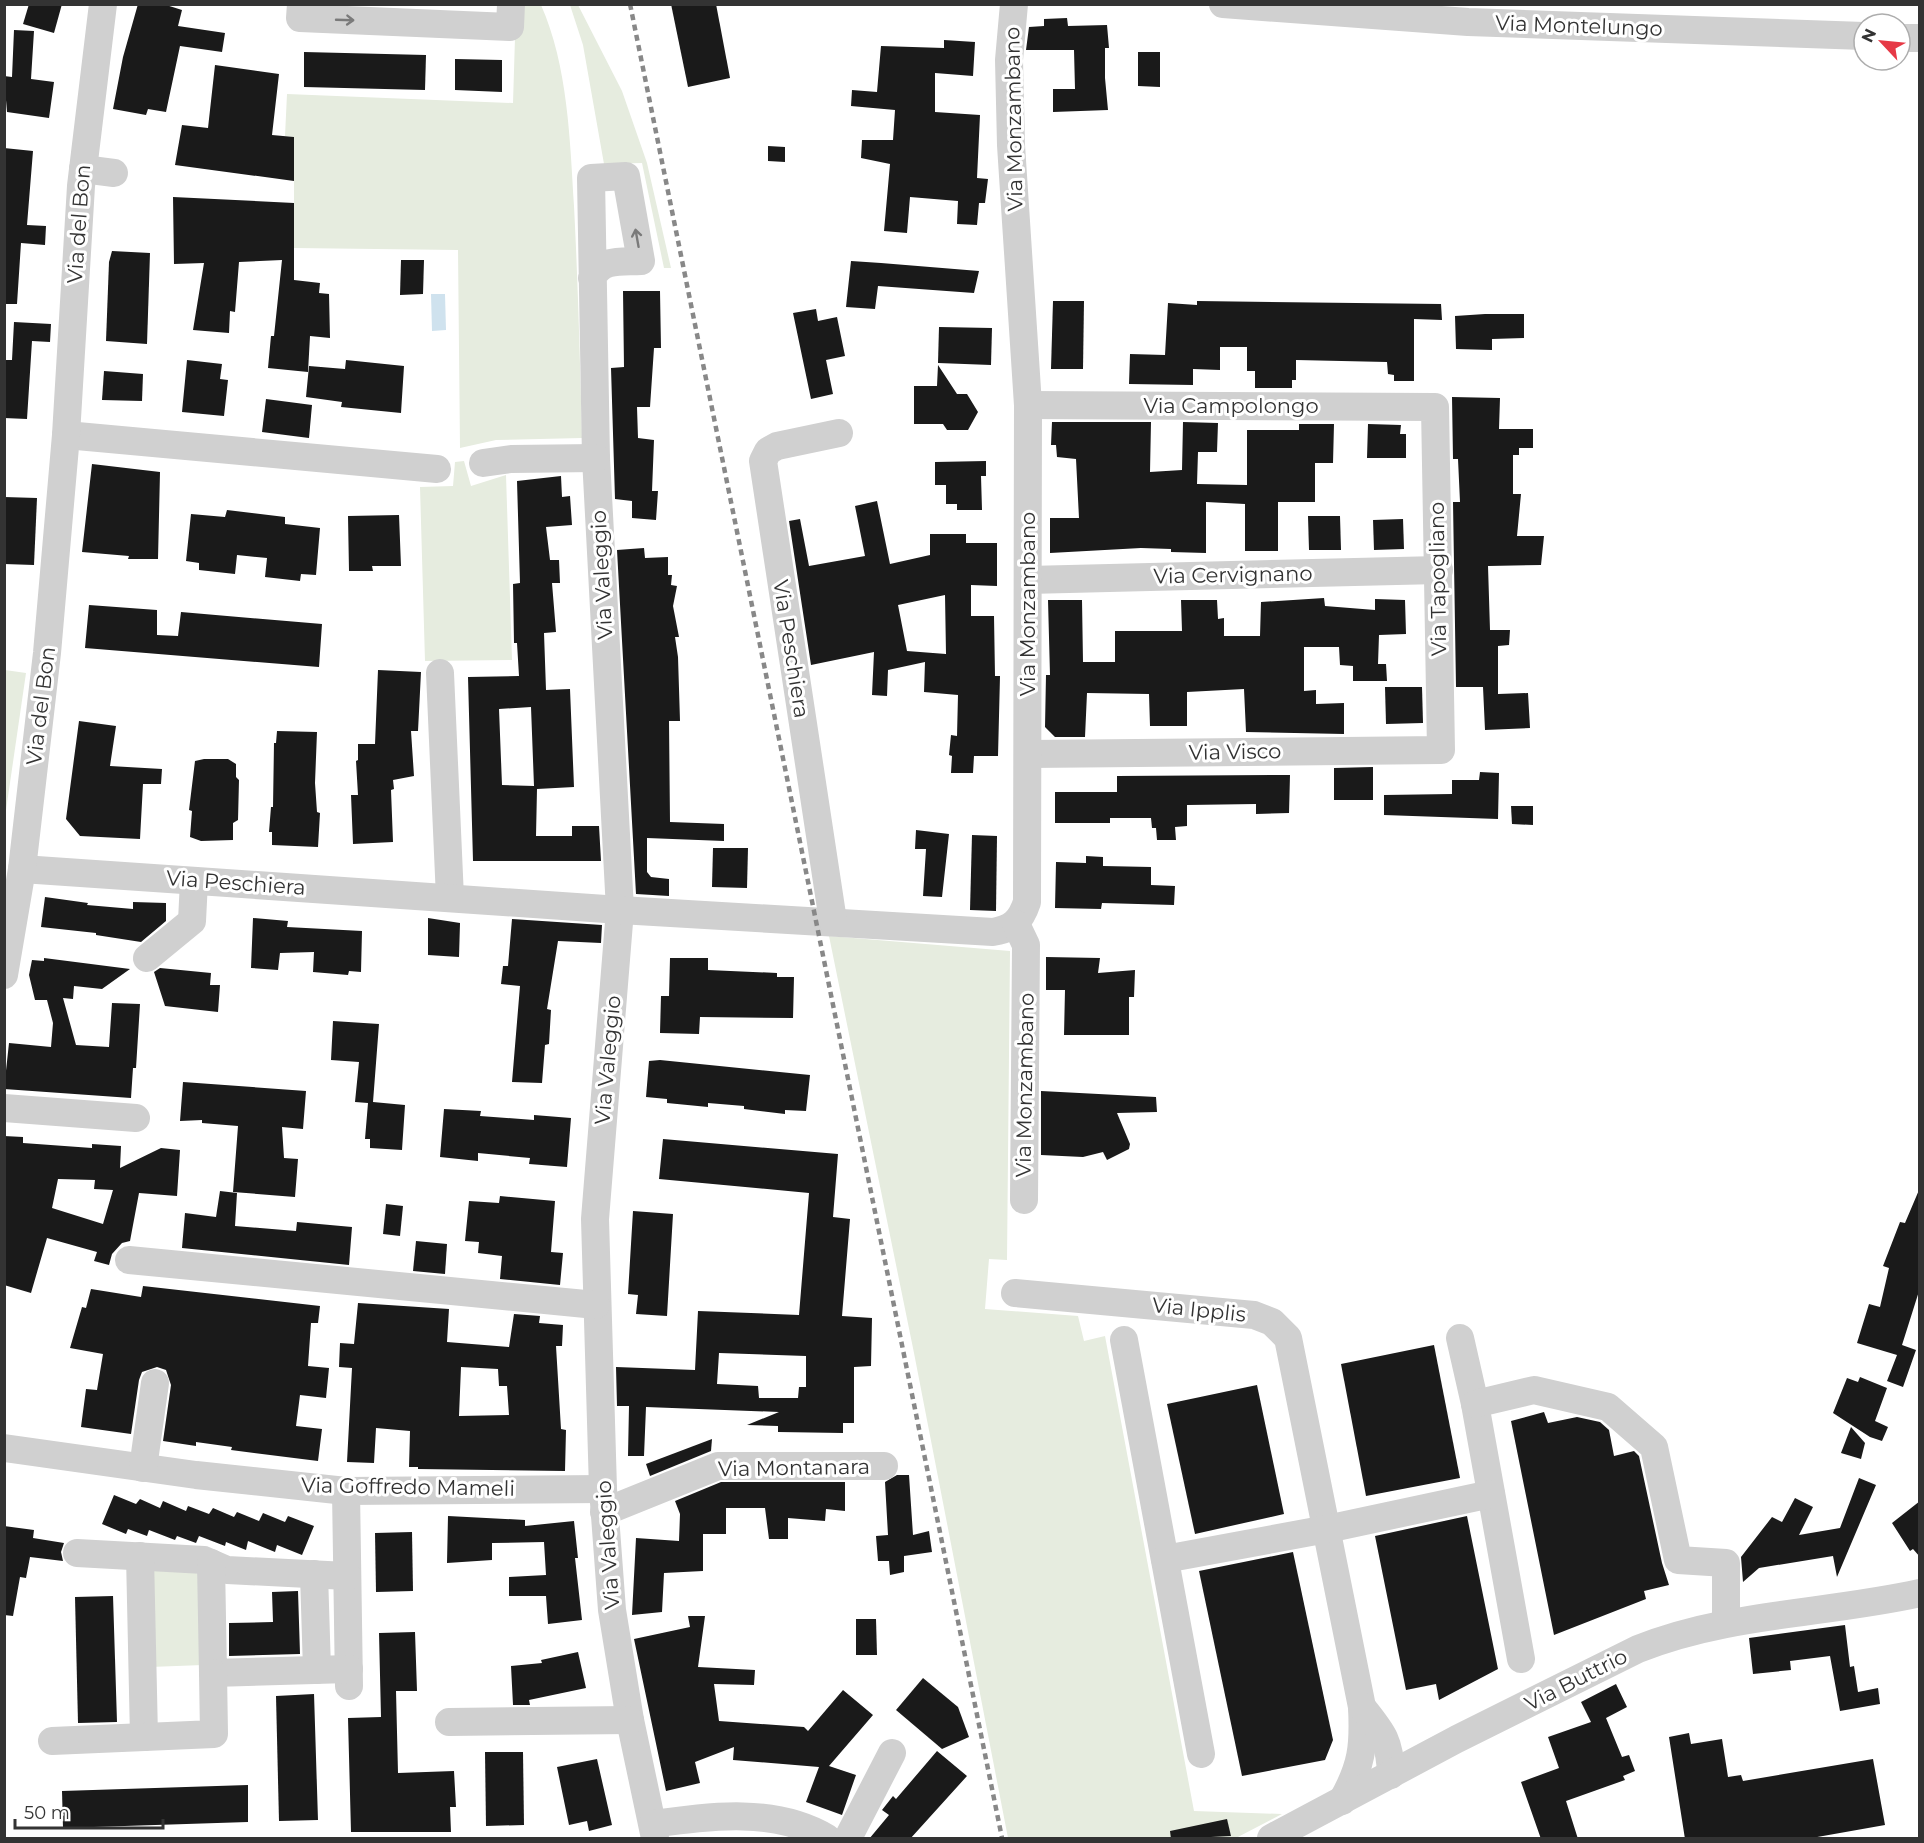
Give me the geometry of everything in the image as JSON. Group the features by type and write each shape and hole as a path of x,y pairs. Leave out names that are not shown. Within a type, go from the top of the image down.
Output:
{"street":[{"path":"301,4 300,18 510,27 511,4"},
{"name":"Via Monzambano","path":"1014,4 1009,60 1011,145 1028,405 1028,902 1016,924 1026,945 1024,1200"},
{"name":"Via Montelungo","path":"1223,4 1468,22 1852,36"},
{"name":"Via del Bon","path":"4,975 22,869 47,653 66,435 83,169 104,8"},
{"path":"83,169 114,173"},
{"name":"Via Valeggio","path":"592,278 596,458 620,910 596,1219 596,1305 603,1500 612,1610 630,1720 654,1831"},
{"name":"Via Campolongo","path":"1028,405 1435,407"},
{"name":"Via Tapogliano","path":"1435,407 1441,750"},
{"name":"Via Peschiera","path":"833,921 763,461 768,451 777,446 839,433"},
{"path":"66,435 437,469"},
{"path":"483,463 511,459 596,458"},
{"name":"Via Cervignano","path":"1028,580 1439,570"},
{"path":"440,673 450,898"},
{"name":"Via Visco","path":"1029,754 1441,750"},
{"name":"Via Peschiera","path":"22,869 620,910 993,932 1005,930 1016,924"},
{"path":"147,958 192,921 194,881"},
{"path":"4,1108 136,1118"},
{"path":"129,1260 596,1305"},
{"name":"Via Ipplis","path":"1015,1293 1245,1314 1272,1322 1288,1338 1362,1707 1375,1739 1390,1750 1391,1775"},
{"path":"1460,1338 1475,1404 1521,1659"},
{"path":"1124,1340 1201,1754"},
{"path":"143,1468 155,1383"},
{"path":"1475,1404 1534,1390 1608,1407 1654,1447 1678,1560 1726,1563 1726,1622"},
{"name":"Via Goffredo Mameli","path":"4,1448 143,1468 346,1491 603,1500"},
{"name":"Via Montanara","path":"603,1500 718,1466 884,1466"},
{"path":"213,1673 317,1670 349,1679 346,1491"},
{"path":"1165,1559 1327,1529 1491,1494"},
{"path":"77,1553 204,1560 226,1570 347,1576"},
{"path":"141,1556 144,1737"},
{"path":"52,1741 214,1734 211,1563"},
{"path":"314,1574 317,1670"},
{"name":"Via Buttrio","path":"1271,1839 1435,1751 1638,1649 1689,1630 1726,1622 1833,1610 1915,1592"},
{"path":"449,1722 630,1720"},
{"path":"1342,1801 1375,1739"},
{"name":"Via Ipplis","path":"1375,1739 1411,1749 1435,1751"},
{"path":"848,1839 892,1753"},
{"path":"654,1831 708,1817 758,1817 803,1827 827,1839"}],"shaded area":[{"path":"516,5 541,5 557,53 566,104 574,206 582,438 496,440 460,448 458,250 294,248 294,137 285,136 287,94 513,103"},
{"path":"570,5 578,5 622,91 647,163 671,268 664,268 642,163 604,164 583,45"},
{"path":"464,461 471,486 506,475 512,660 425,661 420,487 453,486 455,462"},
{"path":"4,670 26,673 5,817"},
{"path":"829,936 1010,951 1007,1260 989,1259 985,1309 1078,1316 1084,1341 1105,1336 1194,1811 1282,1814 1236,1838 1008,1838 914,1353"},
{"path":"149,1564 201,1574 203,1665 150,1667"}],"water":[{"path":"431,294 445,294 446,330 432,331"}],"building":[{"path":"29,4 62,4 54,33 23,24"},
{"path":"138,4 163,4 182,10 178,26 225,33 222,52 180,46 166,112 148,109 146,115 113,109 123,57"},
{"path":"671,4 716,4 730,78 688,87"},
{"path":"1067,18 1068,26 1107,25 1109,48 1105,48 1105,78 1108,110 1053,112 1053,89 1075,89 1074,50 1026,50 1029,27 1044,26 1044,19"},
{"path":"14,30 34,31 31,79 54,82 49,118 7,112 4,76 12,77"},
{"path":"944,40 975,42 973,76 935,73 935,112 980,115 977,178 988,179 985,203 979,203 977,225 957,224 958,201 910,197 907,233 884,231 890,164 861,158 862,140 893,140 895,110 851,106 852,90 877,92 881,46 944,48"},
{"path":"304,52 426,55 425,90 304,87"},
{"path":"1138,52 1160,52 1160,87 1138,86"},
{"path":"455,59 502,60 502,92 455,90"},
{"path":"215,65 279,74 272,135 294,137 294,181 175,165 182,125 208,128"},
{"path":"768,146 785,147 785,162 768,161"},
{"path":"4,148 33,151 27,225 46,226 45,245 21,243 17,304 4,304"},
{"path":"173,197 294,203 294,280 320,283 319,293 329,294 330,338 310,336 308,372 268,368 271,336 274,336 282,260 239,262 235,312 230,311 229,333 193,330 204,263 174,264"},
{"path":"112,251 150,253 147,344 106,341 109,262"},
{"path":"401,260 424,260 423,294 400,295"},
{"path":"851,261 979,271 974,293 878,286 875,309 846,307"},
{"path":"623,291 660,291 661,348 654,348 650,407 637,407 638,438 654,440 652,491 658,491 656,520 632,518 632,501 615,499 611,368 624,367"},
{"path":"1053,301 1084,301 1083,369 1051,369"},
{"path":"1197,301 1441,304 1442,320 1414,319 1414,381 1394,381 1394,375 1388,374 1387,362 1296,360 1296,380 1292,380 1292,388 1255,388 1255,371 1247,371 1247,347 1220,347 1220,370 1193,369 1193,385 1129,384 1130,354 1165,355 1168,303 1197,305"},
{"path":"816,309 818,321 837,317 845,356 826,360 833,394 811,399 793,313"},
{"path":"1524,314 1524,338 1492,339 1492,350 1456,349 1455,316"},
{"path":"14,322 51,324 50,342 32,341 27,419 4,418 4,360 12,360"},
{"path":"939,327 992,328 991,365 938,363"},
{"path":"187,360 222,364 220,379 228,380 224,416 182,412"},
{"path":"346,360 404,366 401,413 341,407 342,402 306,397 309,366 345,369"},
{"path":"938,365 957,394 967,394 978,412 968,430 947,430 943,424 914,424 914,386 937,386"},
{"path":"104,371 143,374 142,401 102,400"},
{"path":"1452,397 1500,398 1499,429 1533,429 1533,448 1519,448 1519,455 1513,455 1513,494 1521,494 1517,536 1544,536 1541,565 1488,566 1490,630 1510,630 1509,645 1498,646 1498,694 1528,693 1530,728 1485,730 1483,687 1456,687 1453,502 1460,502 1458,459 1453,459"},
{"path":"266,399 312,405 309,438 262,432"},
{"path":"1052,422 1151,422 1150,472 1182,470 1183,422 1218,423 1217,452 1198,452 1197,484 1247,485 1247,430 1299,430 1299,424 1334,424 1333,463 1315,463 1315,502 1278,502 1278,551 1245,551 1245,504 1206,502 1206,553 1141,548 1050,553 1050,518 1079,518 1076,459 1057,457 1056,445 1051,445"},
{"path":"1368,424 1401,425 1400,434 1406,434 1406,458 1367,458"},
{"path":"986,461 986,476 981,476 982,510 957,510 957,504 946,504 946,485 935,485 935,462"},
{"path":"92,464 160,472 158,559 128,559 129,556 82,552"},
{"path":"561,476 562,497 570,496 572,525 546,527 550,560 559,560 560,583 552,583 556,632 544,633 546,690 570,689 574,787 537,789 536,836 572,836 572,826 599,826 601,861 473,861 468,677 519,676 517,643 514,643 513,584 520,583 517,481","holes":["531,707 534,786 502,785 499,709"]},
{"path":"4,497 37,498 34,565 4,564"},
{"path":"877,501 890,564 930,555 930,534 966,534 966,543 997,543 997,586 971,585 971,616 994,616 995,676 1000,676 998,756 974,756 973,773 951,773 952,756 949,755 951,735 957,736 958,695 924,692 925,662 888,670 887,696 872,695 874,652 811,665 789,521 800,519 809,566 865,556 855,506","holes":["945,595 946,654 907,651 898,605"]},
{"path":"227,510 285,517 285,524 320,528 316,575 301,574 300,581 265,577 267,558 237,555 235,574 199,570 199,563 186,561 191,514 225,517"},
{"path":"399,515 401,566 372,566 373,571 349,571 348,516"},
{"path":"1308,516 1340,516 1341,550 1309,550"},
{"path":"1403,519 1404,549 1374,550 1373,520"},
{"path":"644,548 645,558 668,557 668,575 672,575 671,585 677,586 673,606 679,637 675,637 678,657 680,721 669,721 670,822 724,824 724,841 647,838 647,872 651,877 669,879 669,896 636,894 617,550"},
{"path":"1324,598 1325,606 1375,610 1375,599 1405,600 1406,634 1379,635 1378,664 1386,664 1387,681 1353,681 1353,666 1340,665 1339,647 1304,647 1304,691 1316,690 1316,704 1344,703 1344,734 1246,732 1244,689 1187,692 1187,726 1150,726 1149,694 1087,693 1085,737 1055,737 1045,727 1046,675 1050,675 1048,600 1082,600 1083,662 1115,662 1115,631 1182,631 1181,600 1217,600 1218,619 1224,618 1224,636 1260,636 1261,602"},
{"path":"89,605 157,610 157,635 178,636 181,612 322,624 319,667 85,648"},
{"path":"378,670 421,672 418,731 411,731 414,776 393,780 394,789 391,790 393,842 353,844 351,795 358,795 356,761 358,760 358,744 375,744"},
{"path":"1385,687 1422,687 1423,723 1386,724"},
{"path":"79,721 116,726 110,766 162,769 161,784 143,784 140,839 80,836 66,819"},
{"path":"277,731 317,732 315,783 317,812 320,813 318,847 272,845 272,832 269,832 271,807 273,807 274,743 276,743"},
{"path":"228,759 236,764 236,777 239,780 238,820 233,823 233,840 201,841 190,837 192,811 189,810 195,761"},
{"path":"1373,767 1373,800 1334,800 1334,768"},
{"path":"1480,772 1499,773 1498,819 1384,815 1384,795 1452,794 1452,780 1479,780"},
{"path":"1290,775 1289,813 1256,814 1256,804 1187,805 1187,826 1175,827 1176,840 1157,840 1156,828 1152,828 1151,818 1110,818 1110,823 1055,823 1055,792 1117,792 1117,776"},
{"path":"1511,806 1533,806 1533,825 1512,824"},
{"path":"916,830 949,834 942,897 923,896 926,849 915,849"},
{"path":"972,835 997,836 996,911 970,910"},
{"path":"713,848 748,848 747,888 712,887"},
{"path":"1086,856 1103,857 1103,866 1151,867 1151,885 1175,886 1174,905 1102,903 1101,909 1055,908 1056,862 1086,863"},
{"path":"45,897 88,903 87,905 133,909 133,902 166,903 166,921 141,942 96,935 96,933 41,927"},
{"path":"253,918 288,921 287,927 362,931 361,972 349,971 348,975 313,972 314,952 280,953 278,970 251,968"},
{"path":"428,918 460,923 459,957 428,955"},
{"path":"512,919 602,925 601,943 558,941 547,1009 551,1010 549,1044 545,1045 542,1083 512,1082 520,986 501,984 503,966 508,966"},
{"path":"1046,957 1100,958 1098,973 1135,970 1134,997 1129,997 1129,1035 1064,1035 1065,990 1046,990"},
{"path":"44,958 130,969 102,989 74,986 73,999 63,998 76,1045 109,1047 112,1003 140,1004 136,1068 133,1068 131,1098 4,1089 9,1043 51,1047 53,1023 47,1000 35,1000 29,975 32,960 44,961"},
{"path":"670,958 708,958 708,970 777,973 777,977 794,977 793,1018 700,1017 699,1034 660,1033 661,996 669,996"},
{"path":"160,968 211,973 210,985 220,985 218,1012 165,1006 154,972"},
{"path":"333,1021 379,1024 373,1102 405,1105 402,1150 370,1148 370,1139 365,1139 368,1103 355,1102 359,1062 331,1060"},
{"path":"660,1060 810,1075 806,1111 785,1110 785,1114 744,1109 744,1106 708,1103 708,1107 667,1103 667,1099 646,1097 649,1061"},
{"path":"183,1082 306,1091 303,1129 282,1127 284,1158 298,1159 295,1197 233,1192 238,1126 202,1123 202,1120 180,1121"},
{"path":"1041,1091 1156,1097 1157,1112 1117,1113 1130,1144 1129,1149 1107,1160 1103,1152 1083,1157 1041,1155"},
{"path":"444,1109 481,1111 480,1116 534,1120 534,1115 571,1118 567,1167 529,1164 530,1158 478,1153 478,1161 440,1157"},
{"path":"4,1136 23,1137 23,1143 92,1148 92,1144 121,1146 120,1168 161,1148 180,1150 177,1196 139,1193 130,1241 122,1243 112,1254 109,1265 94,1261 97,1252 47,1238 31,1293 4,1285","holes":["58,1179 95,1180 94,1189 113,1190 103,1224 52,1208"]},
{"path":"663,1139 838,1154 833,1217 850,1219 842,1316 872,1318 871,1366 854,1367 854,1423 843,1423 843,1433 778,1432 778,1426 747,1425 779,1412 646,1407 644,1456 628,1456 629,1406 617,1406 616,1367 695,1370 698,1311 799,1315 809,1193 659,1179","holes":["719,1353 806,1356 806,1387 799,1387 798,1398 759,1398 758,1386 717,1384"]},
{"path":"1919,1190 1920,1288 1902,1345 1916,1350 1903,1387 1887,1381 1897,1355 1857,1343 1869,1304 1880,1307 1889,1268 1883,1266 1900,1222 1905,1223"},
{"path":"220,1191 237,1193 235,1226 296,1231 297,1222 352,1227 349,1265 182,1248 185,1213 216,1217"},
{"path":"500,1196 555,1201 551,1252 563,1253 560,1285 500,1279 502,1256 478,1253 479,1242 465,1241 469,1201 499,1203"},
{"path":"386,1204 403,1206 400,1236 383,1234"},
{"path":"633,1211 673,1214 667,1316 636,1314 638,1295 628,1294"},
{"path":"416,1241 447,1244 445,1274 413,1271"},
{"path":"143,1286 320,1306 318,1323 311,1323 308,1366 329,1368 326,1398 300,1395 296,1426 322,1429 318,1461 231,1450 232,1447 196,1442 196,1446 163,1441 171,1385 166,1370 157,1367 142,1372 131,1434 81,1427 86,1389 97,1390 103,1354 70,1348 82,1307 86,1308 91,1289 141,1297"},
{"path":"358,1303 449,1309 447,1342 509,1347 514,1314 540,1316 539,1323 563,1325 562,1346 556,1346 561,1429 566,1430 565,1471 409,1467 410,1431 376,1428 374,1463 347,1462 352,1368 339,1367 340,1343 354,1344","holes":["461,1367 498,1369 499,1386 507,1386 509,1415 459,1416"]},
{"path":"1434,1345 1460,1478 1366,1496 1341,1364"},
{"path":"1860,1377 1887,1388 1875,1421 1888,1427 1882,1441 1870,1437 1833,1413 1847,1378 1858,1382"},
{"path":"1257,1385 1284,1514 1195,1534 1167,1404"},
{"path":"1544,1412 1548,1423 1577,1417 1600,1422 1609,1430 1614,1456 1634,1451 1639,1456 1662,1563 1669,1585 1644,1591 1646,1599 1554,1635 1511,1421"},
{"path":"1851,1427 1865,1443 1861,1459 1841,1453"},
{"path":"712,1439 711,1451 650,1476 646,1464"},
{"path":"897,1475 909,1475 913,1535 929,1531 932,1552 904,1556 904,1572 890,1575 889,1561 878,1561 876,1536 888,1535 885,1482"},
{"path":"1859,1478 1876,1485 1837,1577 1833,1556 1759,1568 1743,1582 1741,1557 1772,1517 1782,1522 1795,1498 1813,1507 1799,1535 1840,1528"},
{"path":"721,1482 845,1482 845,1511 826,1509 825,1521 788,1518 788,1539 769,1539 765,1508 726,1508 726,1534 703,1534 703,1571 664,1573 662,1612 632,1615 636,1538 679,1541 680,1514 675,1501"},
{"path":"114,1495 136,1504 140,1499 160,1508 163,1501 186,1511 188,1506 209,1514 213,1508 234,1517 237,1512 259,1521 263,1513 285,1522 288,1516 314,1526 302,1555 277,1545 275,1552 248,1541 246,1550 226,1542 225,1546 199,1536 196,1543 177,1536 175,1540 149,1530 147,1536 128,1529 126,1534 102,1524"},
{"path":"1920,1501 1920,1557 1913,1549 1910,1551 1892,1523"},
{"path":"448,1516 525,1520 525,1526 574,1521 578,1558 575,1558 582,1620 548,1624 546,1596 509,1596 509,1577 546,1575 544,1542 492,1543 492,1560 447,1563"},
{"path":"1467,1516 1498,1669 1439,1700 1436,1684 1406,1690 1375,1536"},
{"path":"4,1526 34,1530 33,1538 64,1543 61,1552 63,1561 30,1557 26,1578 20,1577 13,1616 4,1615"},
{"path":"412,1532 413,1591 376,1592 375,1533"},
{"path":"1293,1552 1333,1740 1325,1760 1242,1776 1199,1571"},
{"path":"298,1591 300,1654 229,1656 229,1623 273,1622 272,1592"},
{"path":"113,1596 117,1722 78,1723 75,1597"},
{"path":"688,1616 705,1616 698,1667 755,1670 754,1685 714,1684 719,1721 804,1727 808,1731 843,1690 873,1715 829,1766 856,1775 842,1815 806,1802 819,1767 733,1760 734,1747 695,1762 700,1783 666,1791 634,1639 690,1627"},
{"path":"856,1619 876,1619 877,1655 856,1655"},
{"path":"1845,1625 1850,1667 1854,1666 1858,1692 1878,1688 1880,1704 1840,1711 1830,1656 1790,1661 1791,1670 1753,1674 1749,1638"},
{"path":"415,1632 417,1691 396,1691 398,1773 454,1771 456,1807 450,1807 451,1832 351,1832 348,1718 381,1717 379,1633"},
{"path":"578,1652 586,1688 529,1700 530,1705 513,1705 511,1666 542,1663 541,1660"},
{"path":"923,1678 958,1707 969,1737 942,1749 896,1710"},
{"path":"1616,1684 1627,1707 1606,1718 1622,1757 1629,1755 1635,1771 1623,1776 1625,1780 1566,1801 1578,1839 1541,1839 1521,1782 1559,1768 1548,1737 1591,1722 1581,1702"},
{"path":"314,1694 318,1820 279,1821 276,1696"},
{"path":"1689,1733 1691,1744 1722,1739 1728,1777 1741,1775 1743,1781 1873,1759 1885,1825 1806,1839 1685,1839 1669,1737"},
{"path":"937,1751 967,1776 910,1839 869,1839 889,1815 882,1810 893,1796 896,1799"},
{"path":"485,1752 523,1752 524,1825 486,1826"},
{"path":"597,1759 612,1825 589,1831 587,1821 569,1825 557,1767"},
{"path":"248,1785 248,1822 63,1828 62,1791"},
{"path":"1227,1819 1231,1836 1171,1839 1170,1831"}],"railway":[{"path":"630,4 1002,1838"}]}
